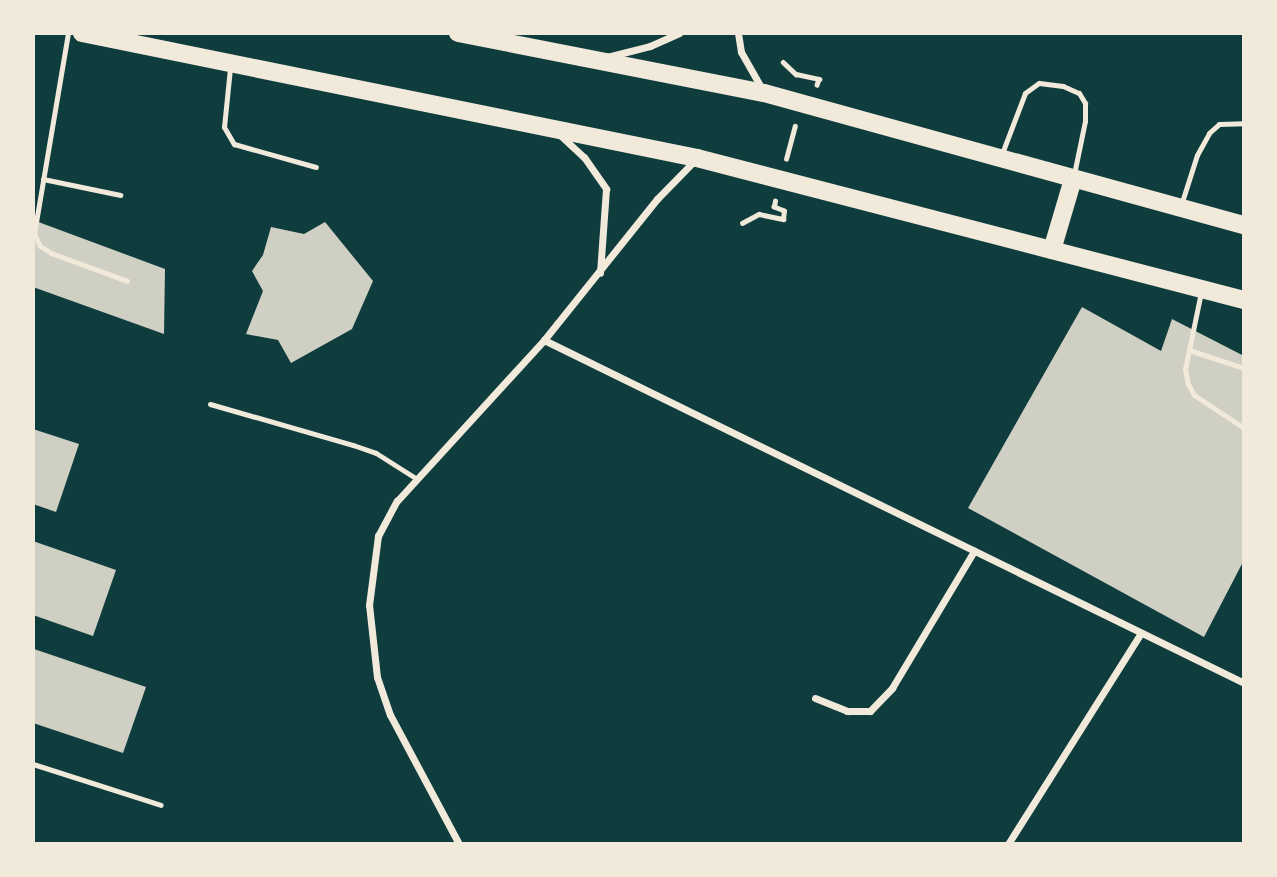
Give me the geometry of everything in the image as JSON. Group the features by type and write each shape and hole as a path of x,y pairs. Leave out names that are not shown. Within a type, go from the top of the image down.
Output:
{"main road":[{"path":"82,33 697,158 1244,300"},
{"path":"458,33 511,39 593,61 764,93 1244,225"},
{"path":"1052,250 1073,180"}],"street":[{"path":"593,61 650,46 679,33"},
{"path":"738,33 741,52 764,93"},
{"path":"551,127 584,157 605,185 606,217 600,274"},
{"path":"459,844 390,715 375,665 369,605 373,557 385,518 417,479 544,340 600,274 657,199 697,158"},
{"path":"544,340 1244,683"},
{"path":"815,698 847,711 870,711 891,688 974,551"},
{"path":"1008,844 1141,633"}],"lane":[{"path":"68,33 34,234 40,246 127,281"},
{"path":"231,63 223,127 234,144 316,167"},
{"path":"1000,159 1025,93 1039,83 1063,86 1079,93 1085,103 1086,121 1073,180"},
{"path":"1180,208 1197,155 1209,133 1219,124 1244,123"},
{"path":"43,179 120,195"},
{"path":"1202,289 1185,369 1194,395 1244,428"},
{"path":"1189,350 1244,368"},
{"path":"210,404 354,445 376,453 417,479"},
{"path":"33,764 161,805"}],"path":[{"path":"782,62 796,74"},
{"path":"785,164 798,114"},
{"path":"742,223 759,214 783,219 784,211 774,207 778,188"}],"building":[{"path":"33,220 165,269 164,334 33,287"},
{"path":"325,222 373,281 352,329 291,363 278,340 246,334 263,291 252,271 263,255 271,227 304,234"},
{"path":"1082,307 1161,351 1172,319 1244,356 1244,560 1204,637 968,508"},
{"path":"33,429 79,444 56,512 33,504"},
{"path":"33,541 116,570 93,636 33,615"},
{"path":"34,649 146,687 123,753 33,723"}]}
